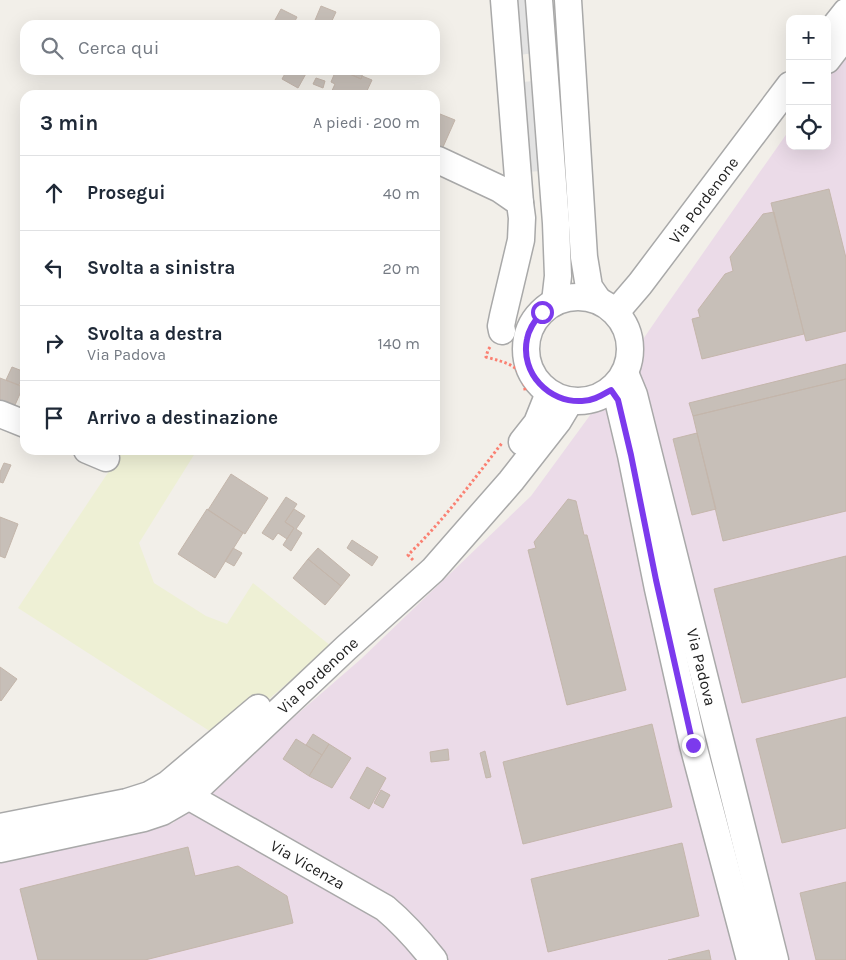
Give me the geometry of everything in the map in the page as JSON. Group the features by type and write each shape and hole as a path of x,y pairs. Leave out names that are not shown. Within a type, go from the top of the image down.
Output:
{"street":[{"path":"504,0 522,218 521,240 501,326 504,341 529,367"},
{"path":"539,0 556,222 558,276 527,339 526,353 529,367 548,397 584,401 598,397 618,382 630,360 631,345 614,314 589,287 584,257 568,0"},
{"path":"831,31 846,12"},
{"path":"831,55 846,35"},
{"name":"Via Pordenone","path":"614,314 644,304 786,91"},
{"name":"Via Pordenone","path":"729,178 786,114"},
{"path":"440,161 500,189 520,203"},
{"path":"502,331 505,333 518,331 542,310 569,298 583,297 614,314"},
{"name":"Via Padova","path":"618,382 634,395 670,586 743,884 750,960"},
{"name":"Via Pordenone","path":"350,637 406,580 476,501 537,423 548,397"},
{"name":"Via Pordenone","path":"0,849 144,818 162,812 178,790 350,637 433,570 512,482 558,420 548,397"},
{"path":"0,414 20,422"},
{"name":"Via Pordenone","path":"0,827 178,790"},
{"name":"Via Vicenza","path":"178,790 385,908 402,922 434,960"},
{"name":"Via Padova","path":"743,884 775,960"}],"path":[{"path":"542,310 536,307 524,317 509,322 488,350 486,357 511,364 520,372 525,384 548,397"},
{"path":"418,566 408,555 455,504 507,436"}],"shaded area":[{"path":"515,0 530,0 534,53 519,55"},
{"path":"846,49 846,960 0,960 0,860 173,823 361,659 531,496 607,392 786,135 786,150 831,150 831,70"},
{"path":"536,81 541,171 526,172 521,82"}],"green space":[{"path":"120,455 194,455 139,543 154,583 206,616 227,624 253,583 331,646 222,739 18,608"}],"building":[{"path":"321,6 336,12 332,20 315,20"},
{"path":"281,9 297,17 296,20 275,20"},
{"path":"284,75 305,75 298,88 282,79"},
{"path":"334,75 352,75 361,79 362,76 372,80 367,90 332,90 335,84 331,82"},
{"path":"352,75 362,75 361,79"},
{"path":"316,78 325,81 323,88 313,84"},
{"path":"440,114 455,120 443,147 440,146"},
{"path":"829,189 846,258 846,331 806,341 771,203"},
{"path":"774,212 804,334 702,359 692,319 700,317 698,310 725,274 733,271 730,257 763,214"},
{"path":"846,364 846,379 693,416 689,403"},
{"path":"12,367 20,370 19,385 6,380"},
{"path":"0,378 20,386 20,394 15,405 6,401 5,405 0,403"},
{"path":"846,379 846,511 723,541 693,416"},
{"path":"697,433 716,509 692,515 673,439"},
{"path":"4,463 11,465 3,483 0,482 0,472"},
{"path":"231,474 268,498 245,534 208,510"},
{"path":"286,497 297,504 285,522 294,528 287,539 278,533 273,540 262,533"},
{"path":"568,499 576,501 584,535 587,535 626,690 567,705 528,550 536,548 534,542"},
{"path":"207,509 243,533 215,578 178,554"},
{"path":"294,509 305,516 296,529 302,533 291,551 283,545 294,528 285,522"},
{"path":"0,517 18,524 5,558 0,556"},
{"path":"352,540 378,557 372,566 347,548"},
{"path":"233,548 242,553 234,566 225,561"},
{"path":"318,548 350,575 341,586 308,559"},
{"path":"846,556 846,677 742,703 714,589"},
{"path":"308,559 341,586 325,605 293,578"},
{"path":"0,667 17,679 1,701 0,700"},
{"path":"846,717 846,828 782,843 756,739"},
{"path":"652,724 672,807 523,844 503,762"},
{"path":"313,734 329,744 322,755 306,745"},
{"path":"296,739 322,755 309,776 283,759"},
{"path":"329,744 351,758 332,788 309,776"},
{"path":"448,749 449,760 431,762 430,752"},
{"path":"485,751 491,777 486,778 480,753"},
{"path":"367,767 386,778 369,809 350,798"},
{"path":"381,790 390,795 383,808 374,803"},
{"path":"682,843 699,916 548,952 531,879"},
{"path":"188,847 195,876 238,866 287,896 293,923 145,960 38,960 20,889"},
{"path":"846,882 846,960 816,960 800,893"},
{"path":"709,950 711,960 668,960"}],"route":[{"path":"542,312 532,325 527,339 526,353 529,367 537,382 549,393 570,401 584,401 598,397 611,390 618,400 693,745"}]}
